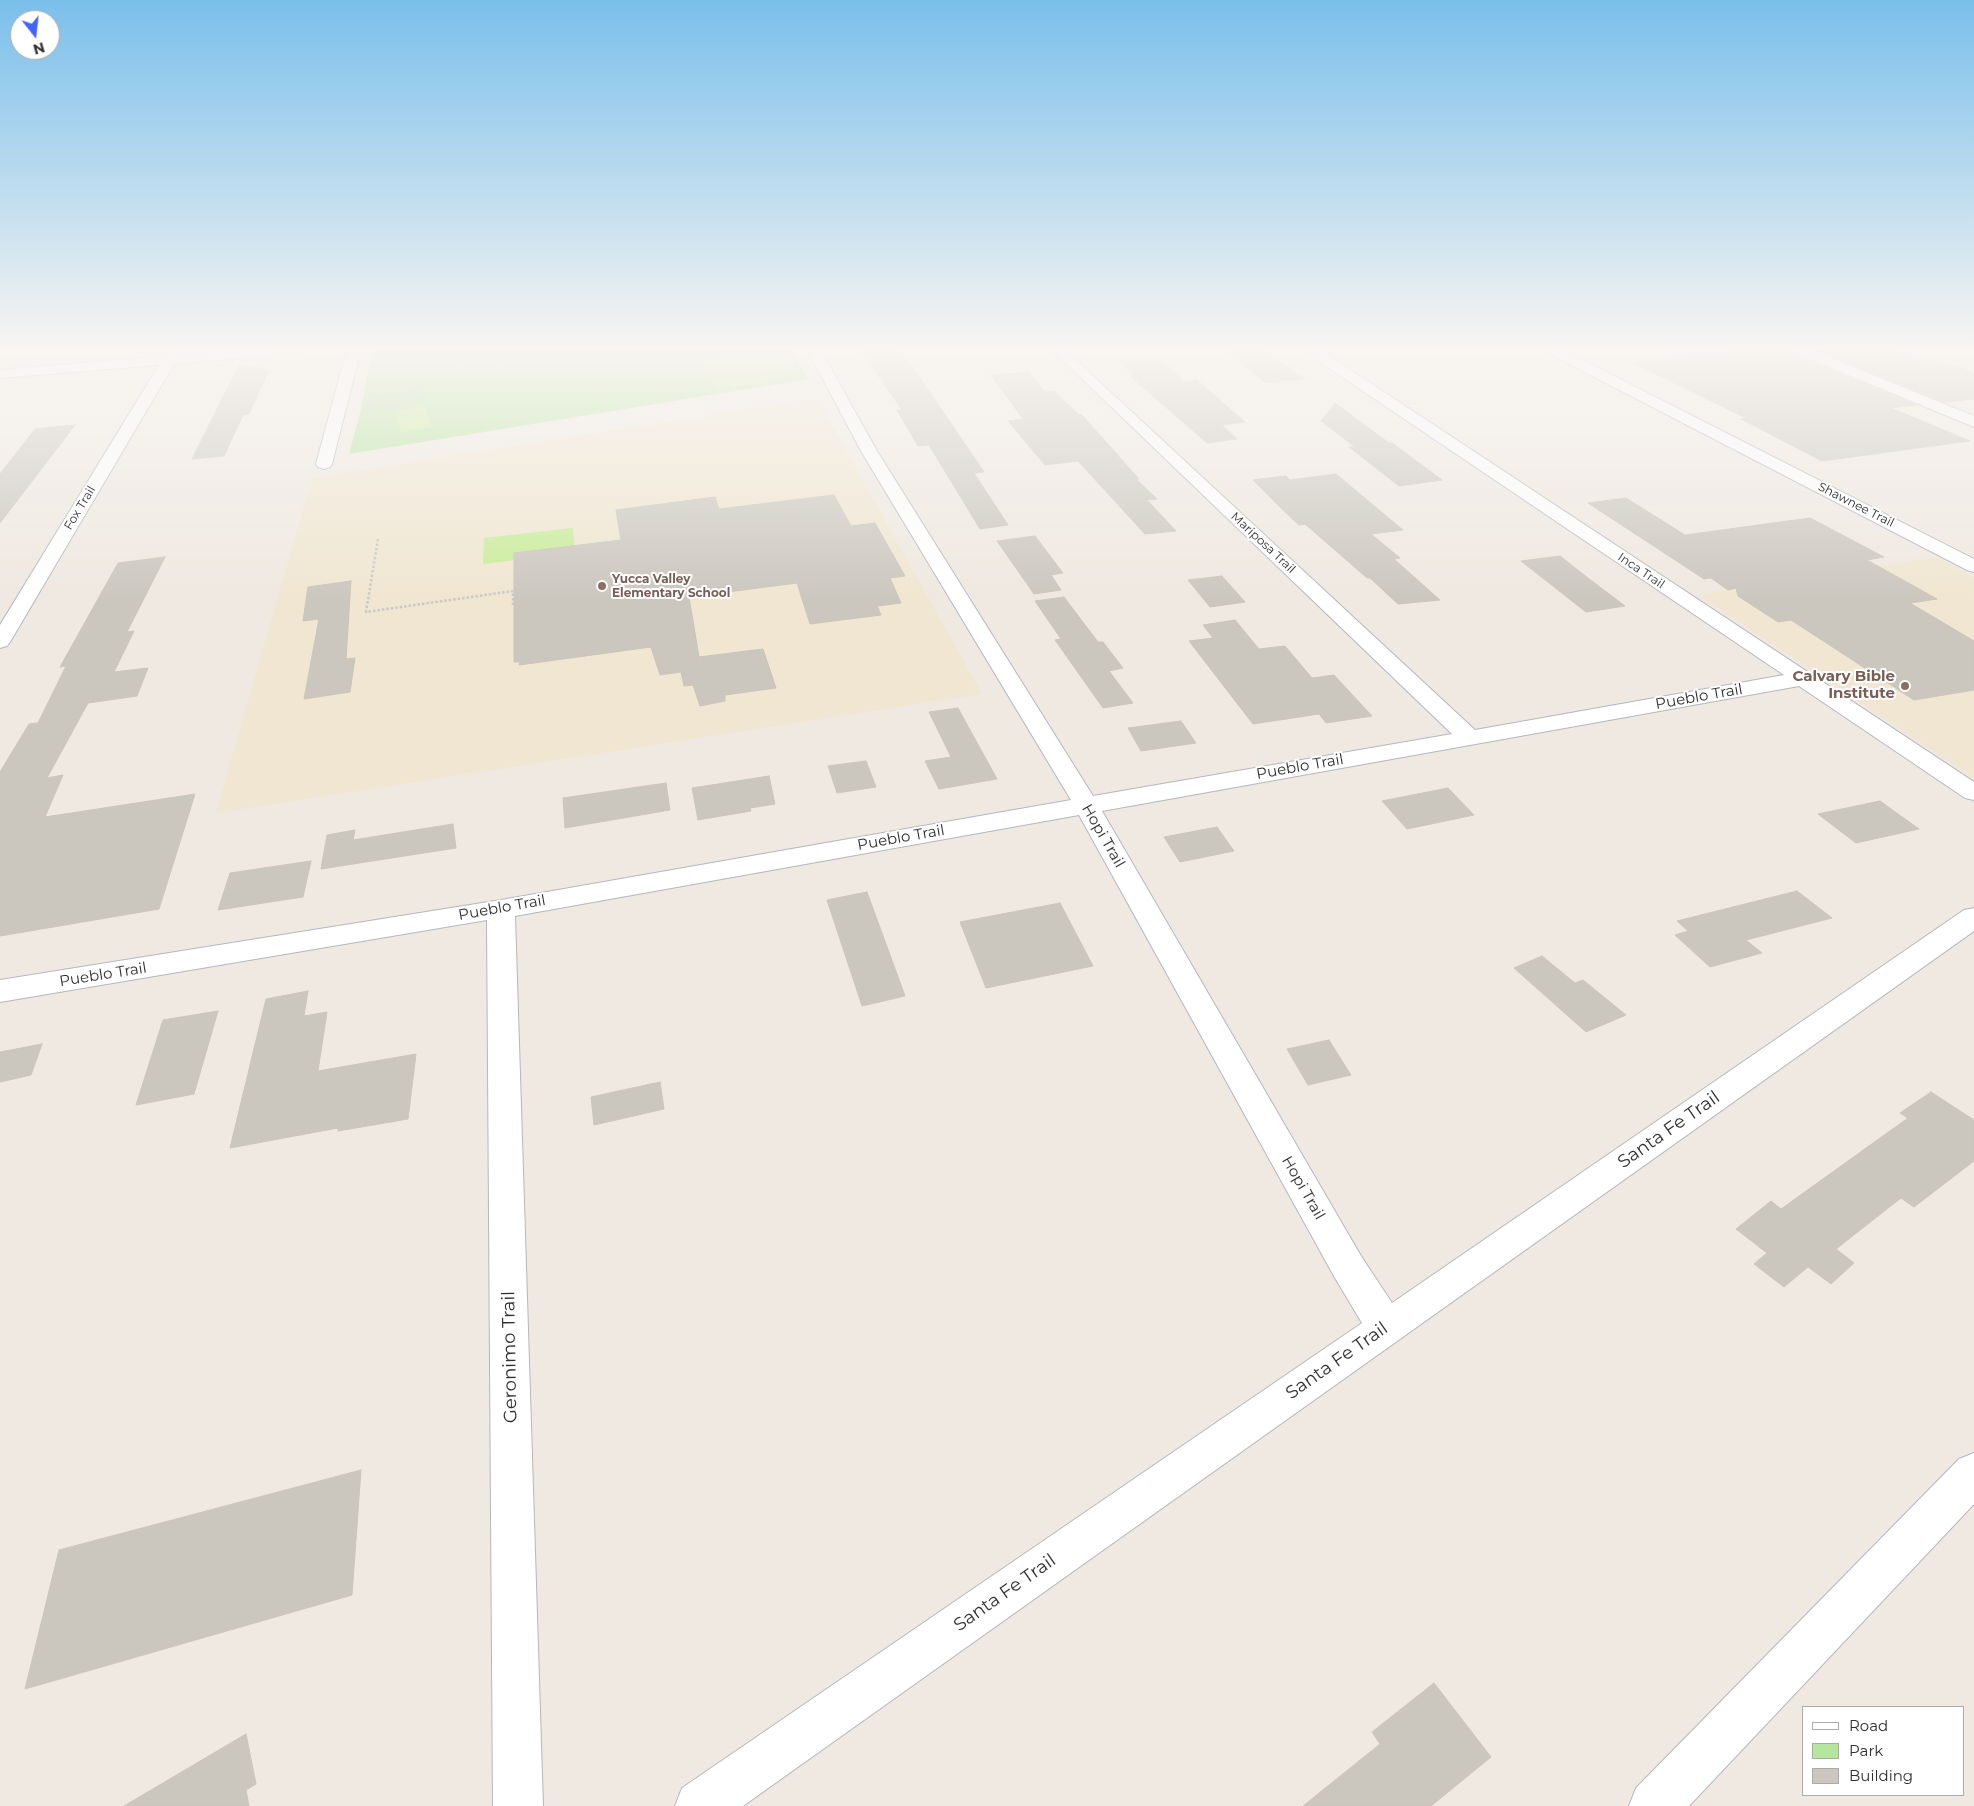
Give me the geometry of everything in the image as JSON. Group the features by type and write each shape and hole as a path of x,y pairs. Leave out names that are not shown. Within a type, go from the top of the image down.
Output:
{"street":[{"name":"Fox Trail","path":"0,642 125,433"},
{"path":"324,464 331,433"},
{"name":"Hopi Trail","path":"860,433 1086,805 1348,1267 1386,1327"},
{"name":"Mariposa Trail","path":"1147,433 1468,738"},
{"name":"Inca Trail","path":"1437,433 1974,793"},
{"name":"Shawnee Trail","path":"1716,433 1974,566"},
{"name":"Pueblo Trail","path":"0,992 501,909 1801,679"},
{"name":"Geronimo Trail","path":"501,909 518,1806"},
{"name":"Santa Fe Trail","path":"700,1806 1974,917"},
{"path":"1654,1806 1974,1474"}],"path":[{"path":"378,539 366,612 514,591 513,606"}],"shaded area":[{"name":"Yucca Valley Elementary School","path":"594,433 837,433 982,694 216,813 312,478"},
{"name":"Calvary Bible Institute","path":"1937,557 1974,577 1974,778 1698,595"}],"green space":[{"path":"355,433 476,433 349,454"},
{"path":"573,528 575,553 483,564 484,538"}],"building":[{"path":"32,433 69,433 0,523 0,474"},
{"path":"205,433 235,433 224,456 192,459"},
{"path":"911,433 958,433 984,472 974,473 1008,525 980,529 929,445 918,446"},
{"path":"1018,433 1098,433 1139,479 1136,479 1157,499 1147,500 1176,531 1145,534 1078,461 1045,465"},
{"path":"1196,433 1231,433 1237,439 1207,443"},
{"path":"1337,433 1376,433 1442,480 1399,486 1349,447 1355,447"},
{"path":"1769,433 1952,433 1970,441 1822,461"},
{"path":"1336,474 1403,530 1371,534 1400,558 1394,559 1440,600 1398,604 1305,524 1299,525 1253,480 1286,476 1290,480"},
{"path":"834,495 851,526 875,523 905,576 890,578 901,603 877,606 881,615 810,624 797,583 689,597 699,657 763,649 776,688 725,695 725,701 700,706 693,685 684,686 681,672 660,675 651,647 519,665 520,662 514,662 514,553 621,540 616,510 715,497 719,509"},
{"path":"1626,498 1685,535 1810,518 1884,557 1867,560 1937,599 1910,603 1974,641 1974,690 1914,700 1791,620 1778,622 1738,596 1736,588 1728,590 1711,578 1704,579 1588,503"},
{"path":"1035,536 1063,573 1051,575 1061,590 1034,594 997,541"},
{"path":"1560,556 1625,606 1586,612 1521,561"},
{"path":"165,557 127,632 134,631 114,672 148,668 137,696 88,703 47,778 63,775 45,817 195,794 159,909 0,936 0,772 29,724 38,723 66,666 60,667 118,563"},
{"path":"1222,576 1245,602 1210,607 1188,580"},
{"path":"351,581 346,659 355,658 350,692 304,699 319,619 303,621 308,587"},
{"path":"1064,597 1098,642 1103,642 1123,668 1109,671 1133,703 1103,708 1055,640 1061,639 1035,601"},
{"path":"1235,620 1259,649 1285,646 1312,678 1334,675 1372,716 1326,723 1319,714 1253,724 1189,641 1213,638 1203,625"},
{"path":"958,708 997,779 939,789 925,761 951,757 929,712"},
{"path":"1181,721 1196,743 1141,751 1128,728"},
{"path":"866,761 876,787 837,793 828,766"},
{"path":"769,776 775,804 750,808 751,811 698,820 692,788"},
{"path":"666,783 670,810 565,828 563,798"},
{"path":"1448,788 1474,815 1407,829 1382,801"},
{"path":"1880,801 1919,829 1856,843 1818,814"},
{"path":"453,824 456,848 321,869 327,835 355,830 353,840"},
{"path":"1217,827 1234,851 1180,862 1164,837"},
{"path":"311,861 303,897 218,910 230,873"},
{"path":"1797,891 1832,918 1746,940 1762,953 1710,967 1675,935 1688,931 1677,921"},
{"path":"867,892 905,996 862,1006 827,900"},
{"path":"1060,903 1093,966 986,988 960,922"},
{"path":"1542,956 1575,983 1583,980 1626,1015 1586,1032 1514,968"},
{"path":"308,991 304,1016 327,1012 318,1071 416,1054 408,1119 338,1131 338,1128 230,1148 266,999"},
{"path":"218,1011 194,1094 136,1105 163,1020"},
{"path":"1329,1040 1351,1075 1308,1085 1287,1049"},
{"path":"42,1044 31,1075 0,1082 0,1052"},
{"path":"660,1082 664,1109 594,1125 591,1097"},
{"path":"1931,1092 1974,1120 1974,1161 1914,1207 1901,1198 1836,1249 1854,1263 1831,1284 1808,1267 1784,1287 1754,1264 1767,1253 1736,1229 1771,1201 1781,1209 1908,1118 1900,1113"},
{"path":"361,1470 352,1595 25,1689 59,1550"},
{"path":"1434,1683 1491,1757 1431,1806 1303,1806 1380,1744 1372,1732"},
{"path":"246,1734 256,1784 246,1790 249,1806 124,1806"}],"place":[{"name":"Yucca Valley Elementary School","path":"602,586"},
{"name":"Calvary Bible Institute","path":"1905,686"}]}
